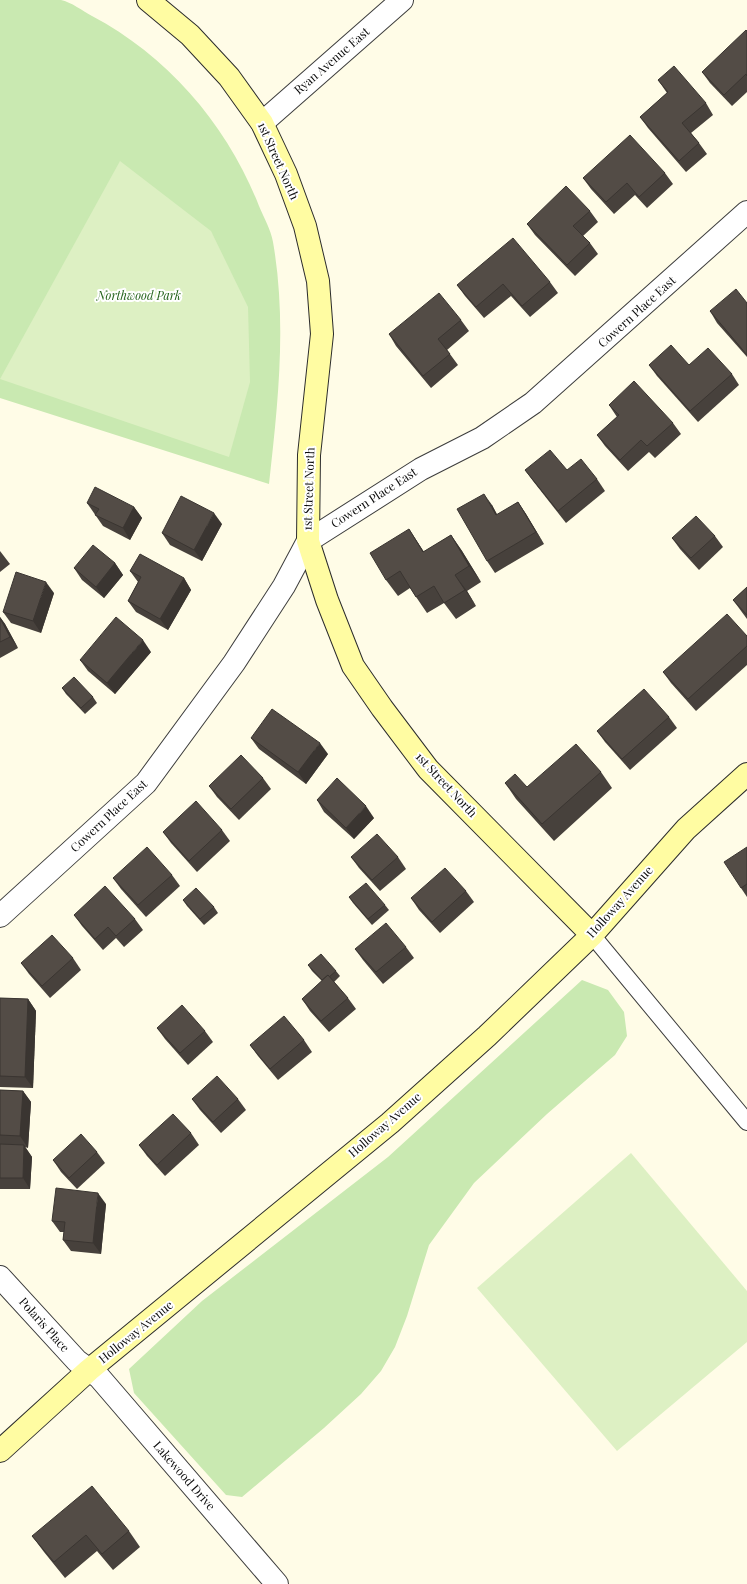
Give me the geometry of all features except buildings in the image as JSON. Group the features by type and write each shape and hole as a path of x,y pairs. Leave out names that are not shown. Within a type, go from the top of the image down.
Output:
{"street":[{"name":"1st Street North","path":"148,0 190,35 229,77 262,123 286,174 305,226 318,281 322,334 309,455 308,541 327,600 353,666 382,708 428,769 592,935"},
{"name":"Ryan Avenue East","path":"262,123 402,0"},
{"name":"Cowern Place East","path":"0,916 146,783 234,664 284,586 308,541 421,469 482,438 533,404 747,212"},
{"name":"Holloway Avenue","path":"0,1451 89,1370 390,1123 487,1036 592,935 686,829 747,774"},
{"name":"Polaris Place","path":"0,1277 77,1361 89,1370"},
{"name":"Lakewood Drive","path":"89,1370 99,1377 277,1584"}],"lane":[{"path":"592,935 747,1122"}],"green space":[{"name":"Northwood Park","path":"0,0 65,1 120,32 146,51 170,73 213,121 231,148 269,228 273,242 277,272 280,302 280,363 269,484 0,398"},
{"path":"120,161 211,231 248,307 250,382 229,457 0,379"},
{"path":"582,980 608,990 624,1012 627,1036 615,1055 547,1114 474,1183 429,1245 407,1316 395,1347 381,1371 361,1394 324,1428 242,1497 226,1495 134,1393 129,1369 202,1301 388,1157"},
{"path":"631,1153 747,1291 747,1342 617,1451 477,1288"}]}
